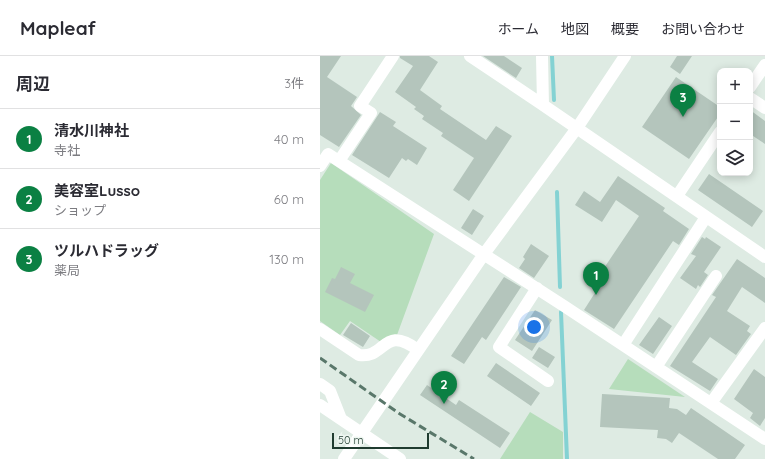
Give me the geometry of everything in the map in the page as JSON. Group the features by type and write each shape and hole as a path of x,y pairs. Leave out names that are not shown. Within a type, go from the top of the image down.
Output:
{"street":[{"path":"339,161 371,113 360,106 393,56"},
{"path":"470,56 543,104 765,257"},
{"path":"542,56 543,104"},
{"path":"344,459 484,254 577,128 625,56"},
{"path":"753,83 765,65"},
{"path":"753,100 765,108"},
{"path":"677,196 717,136"},
{"path":"320,166 328,154 537,288 765,440"},
{"path":"623,345 706,217"},
{"path":"656,367 716,276"},
{"path":"537,288 499,346 548,381"},
{"path":"711,403 765,328"},
{"path":"320,329 358,355 366,356 372,354 387,343 401,340 418,350"},
{"path":"320,384 330,391 342,419"},
{"path":"320,405 400,459"}],"green space":[{"path":"331,163 434,234 397,335 381,342 350,321 340,335 320,321 320,180"},
{"path":"628,359 685,397 609,389"},
{"path":"530,412 563,432 563,459 500,459"}],"building":[{"path":"320,56 341,56 327,77 357,97 351,106 361,115 339,147 320,135"},
{"path":"400,56 429,56 438,62 420,90 442,106 440,109 486,140 496,126 512,136 469,201 453,190 474,158 441,136 443,133 422,119 424,116 414,109 416,107 395,92 413,66 400,58"},
{"path":"483,56 504,56 522,68 516,78"},
{"path":"677,56 692,56 680,74 670,67"},
{"path":"676,77 717,105 717,118 689,159 642,127"},
{"path":"380,112 396,122 393,126 427,148 417,165 408,159 406,161 402,158 389,178 352,155"},
{"path":"753,112 765,121 765,144 753,136"},
{"path":"709,174 763,211 752,227 698,190"},
{"path":"618,176 665,208 663,211 689,229 679,245 673,241 614,329 584,310 605,277 600,274 639,216 616,200 602,222 575,205 584,191 600,202"},
{"path":"473,209 484,216 472,235 461,228"},
{"path":"702,237 705,239 706,237 721,247 704,272 708,275 700,287 698,285 696,289 680,278 696,256 691,254"},
{"path":"531,244 549,256 534,278 519,268 525,259 523,257"},
{"path":"737,259 765,278 765,303 742,287 727,311 750,326 747,331 751,334 736,355 710,337 692,362 718,379 710,391 670,366 716,297 712,295"},
{"path":"341,267 355,274 350,283 374,295 365,312 325,292 332,278 335,279"},
{"path":"504,277 521,287 486,340 482,337 464,364 451,356"},
{"path":"535,310 552,320 532,351 515,340"},
{"path":"659,317 672,326 653,354 639,345"},
{"path":"351,323 370,336 363,347 343,335"},
{"path":"539,347 555,357 548,368 532,358"},
{"path":"496,363 540,393 531,406 487,376"},
{"path":"754,369 765,377 765,418 760,426 750,418 753,413 734,399"},
{"path":"427,385 456,405 459,400 510,433 500,448 420,395"},
{"path":"602,394 670,398 669,408 677,409 686,415 691,408 745,445 735,459 718,459 679,433 672,443 666,439 657,438 658,430 600,427"}],"waterway":[{"path":"552,56 554,100"},
{"path":"557,192 560,287"},
{"path":"561,312 567,459"}],"railway":[{"path":"320,358 400,414 474,459"}],"place":[{"name":"ツルハドラッグ","path":"683,117"},
{"name":"清水川神社","path":"596,295"},
{"name":"美容室Lusso","path":"444,404"}]}
